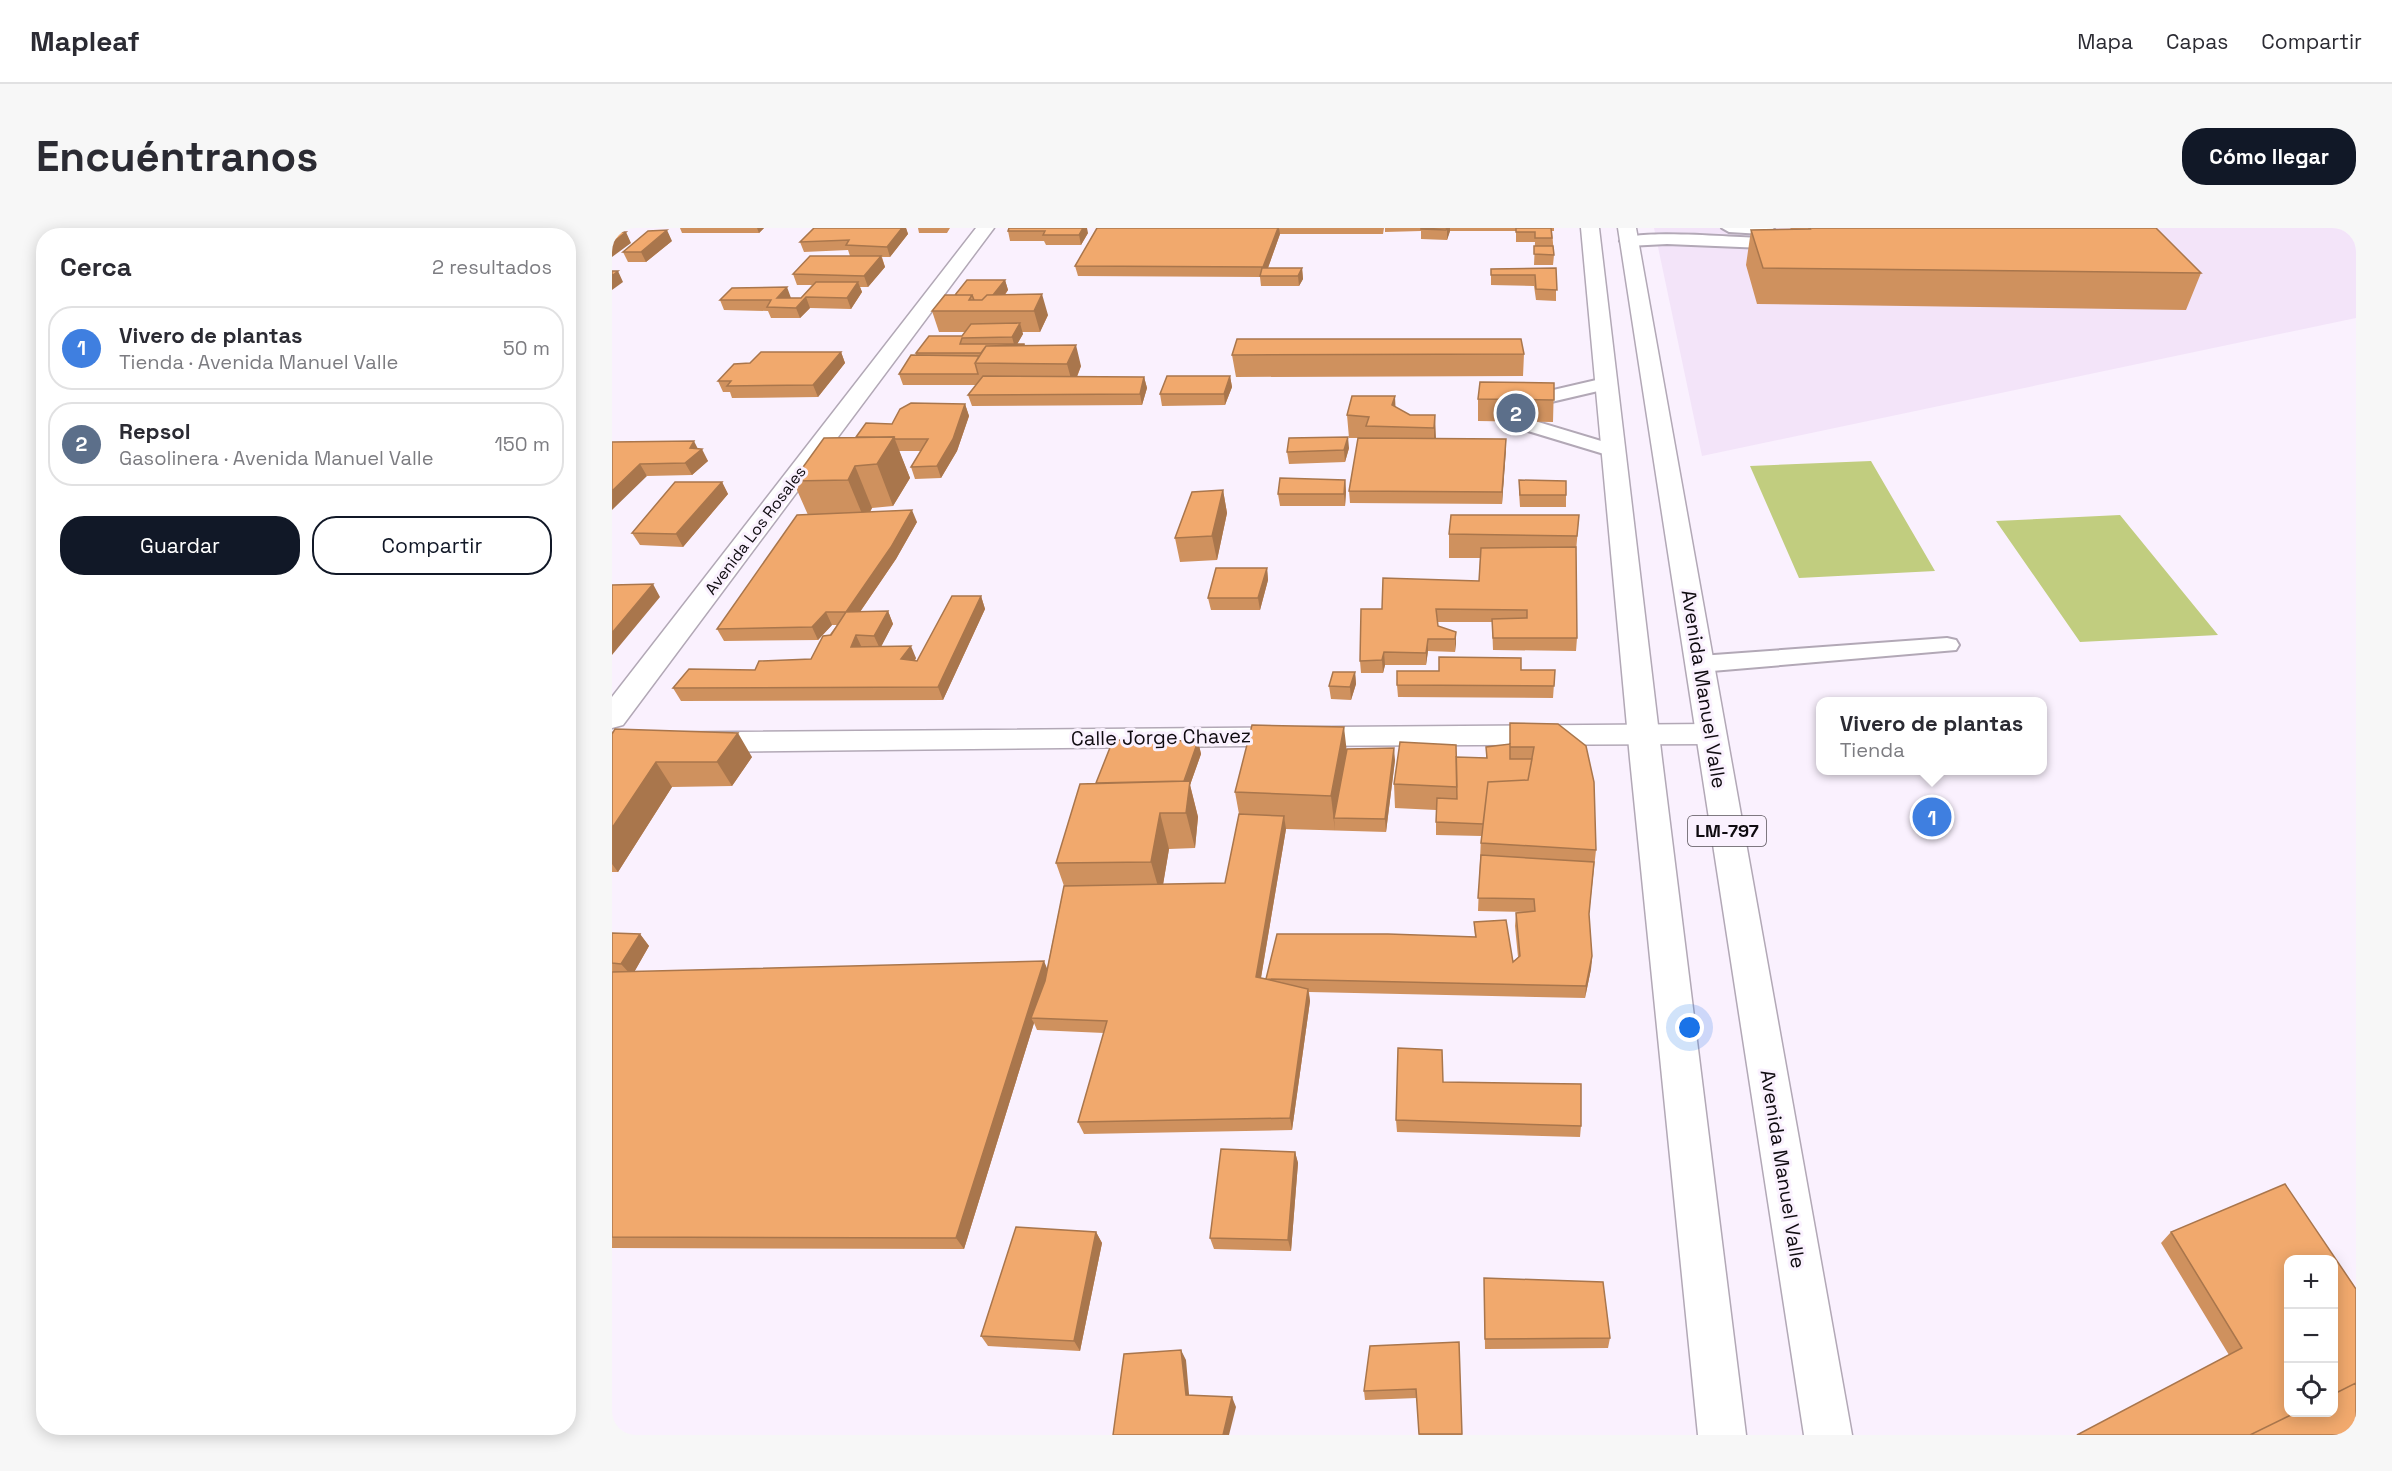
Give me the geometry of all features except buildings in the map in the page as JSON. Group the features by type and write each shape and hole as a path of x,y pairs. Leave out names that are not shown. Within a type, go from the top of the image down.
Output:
{"main road":[{"name":"Avenida Los Rosales","path":"612,718 985,228"},
{"path":"1590,228 1643,734 1722,1435"},
{"name":"Avenida Manuel Valle","path":"1628,234 1828,1435"},
{"name":"Calle Jorge Chavez","path":"612,743 1711,734"}],"lane":[{"path":"1628,234 1667,239 1764,243 1769,240 1769,232 1765,230 1729,228"},
{"path":"1605,384 1516,413 1614,451"},
{"path":"1700,664 1947,645"}],"shaded area":[{"path":"1654,228 2356,228 2356,318 1702,456"}],"green space":[{"path":"1871,461 1935,571 1799,578 1750,466"},
{"path":"2120,515 2218,635 2080,642 1996,521"}],"place":[{"name":"Repsol","path":"1516,413"},
{"name":"Vivero de plantas","path":"1932,817"}]}
